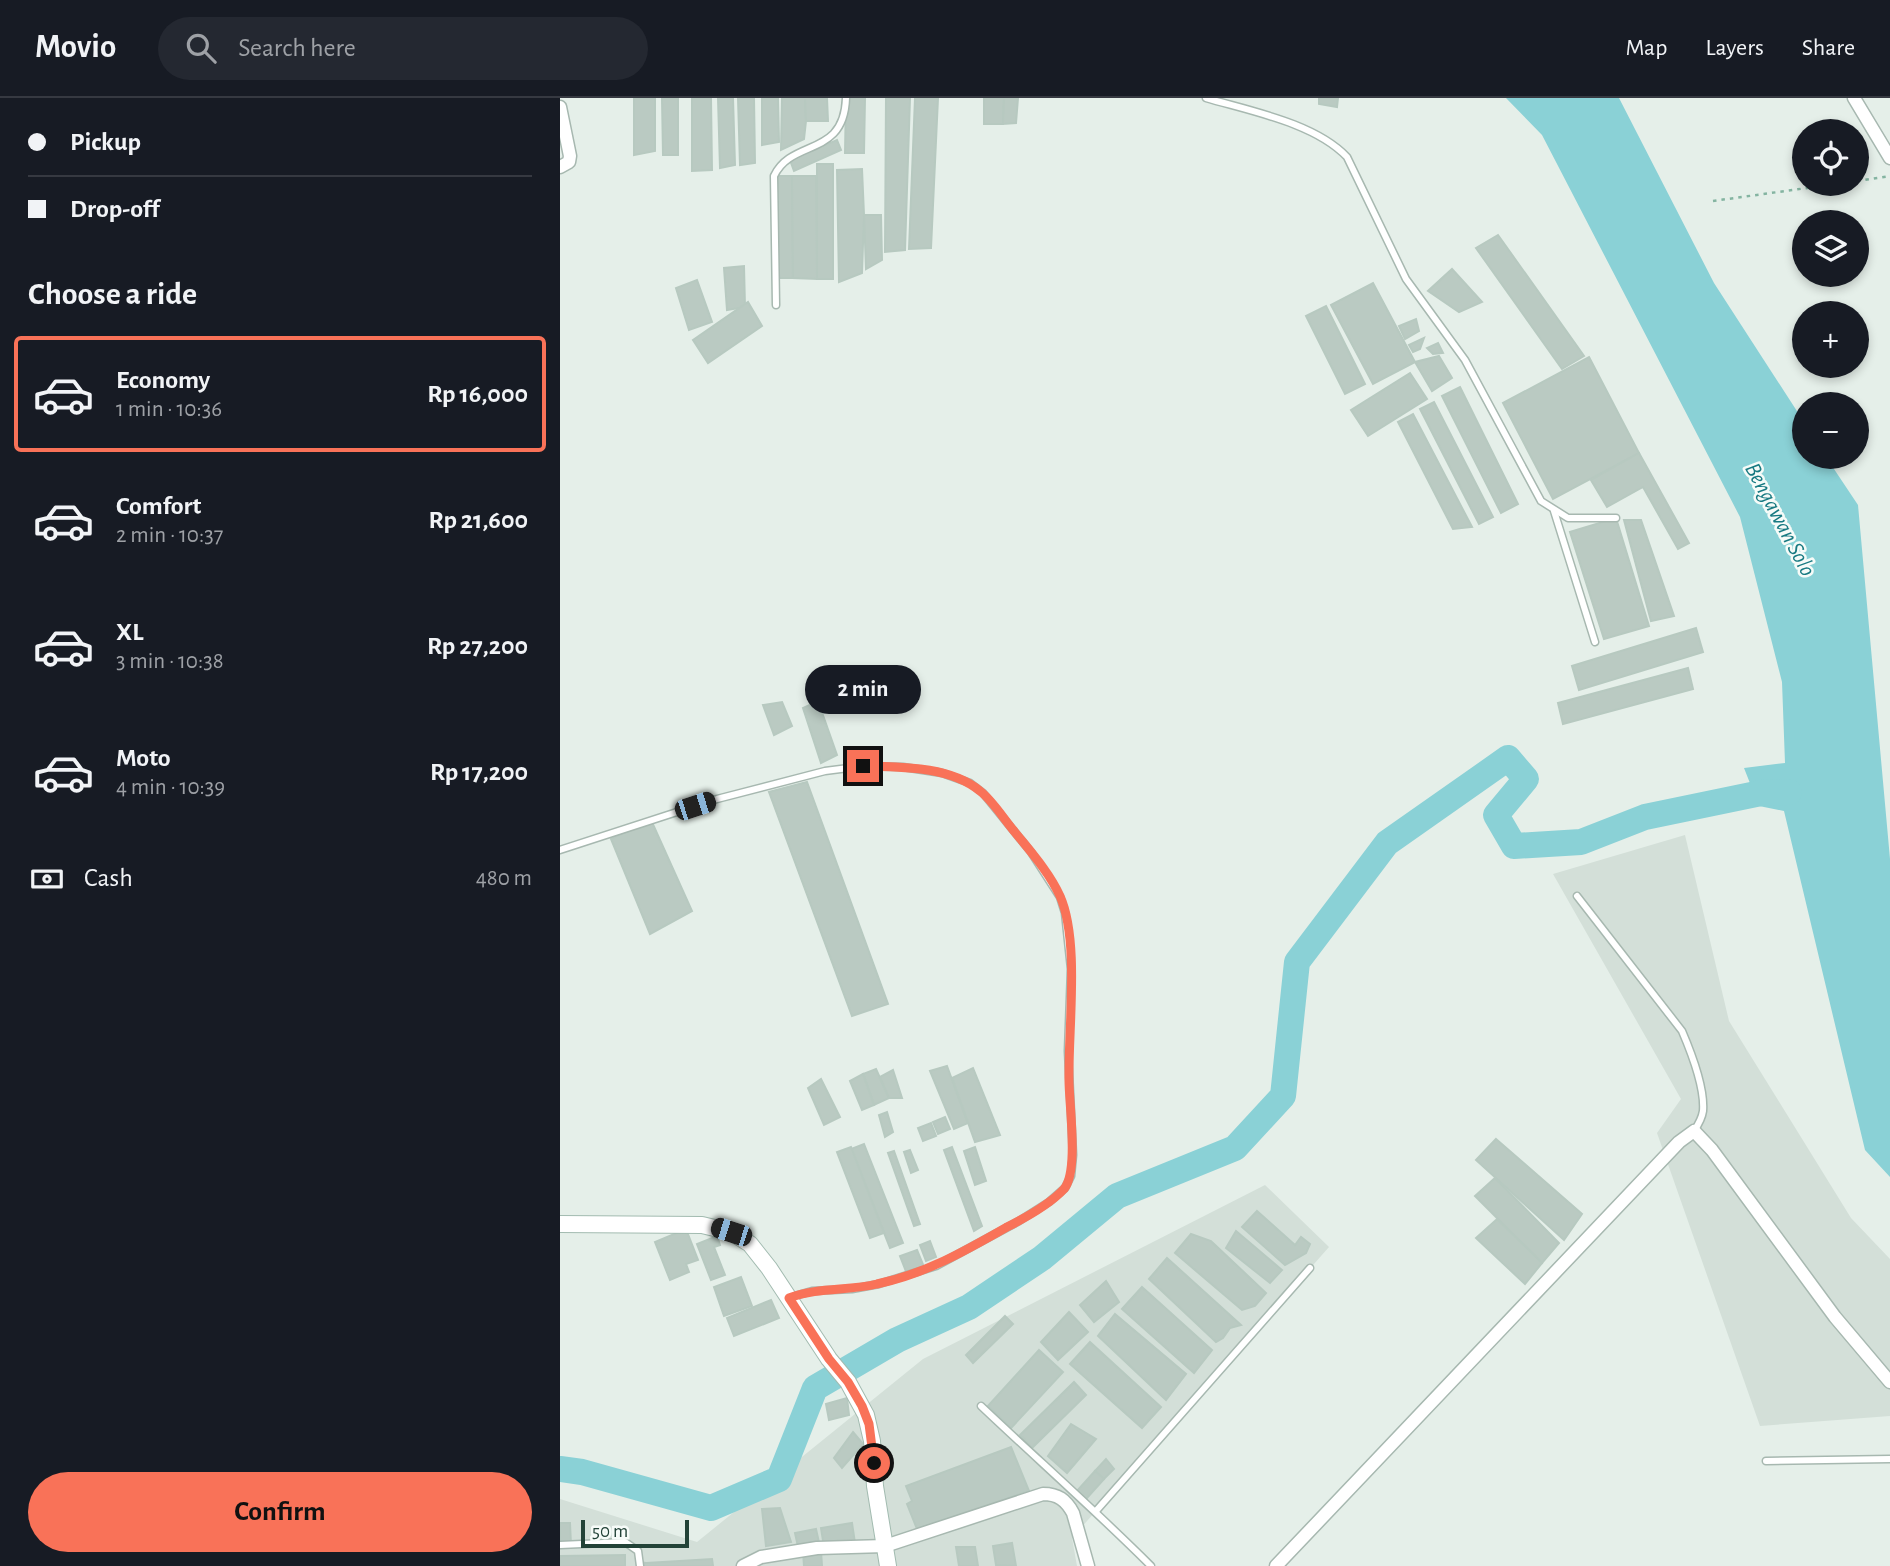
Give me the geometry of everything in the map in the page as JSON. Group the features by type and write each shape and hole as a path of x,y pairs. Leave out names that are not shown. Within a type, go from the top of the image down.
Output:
{"street":[{"path":"1854,98 1890,158"},
{"path":"560,107 570,156 569,162 560,167"},
{"path":"1276,1566 1679,1142 1694,1131 1707,1142 1856,1344 1890,1382"},
{"path":"560,1224 682,1224 724,1230 740,1237 758,1252 829,1359 848,1382 869,1424 888,1566"},
{"path":"743,1566 761,1557 817,1548 885,1546 1035,1495 1054,1494 1062,1499 1073,1513 1088,1566"}],"lane":[{"path":"776,305 774,176 778,168 785,163 825,141 837,131 845,113 846,98"},
{"path":"1206,98 1288,123 1336,145 1347,157 1406,279 1465,360 1541,501 1568,518 1616,518"},
{"path":"1554,511 1595,642"},
{"path":"560,850 717,799 825,771 863,766 903,767 942,773 970,783 983,793 1031,852 1060,897 1065,913 1071,969 1068,1051 1073,1156 1071,1176 1065,1188 1019,1221 936,1266 879,1284 852,1289 812,1291 789,1298"},
{"path":"1577,896 1682,1031 1691,1051 1702,1099 1703,1111 1694,1131"},
{"path":"1096,1510 1310,1268"},
{"path":"981,1406 1070,1491 1096,1510 1151,1566"},
{"path":"1766,1461 1890,1459"},
{"path":"560,1545 625,1542 638,1551 640,1566"}],"path":[{"path":"1869,179 1890,176"},
{"path":"1713,201 1792,190"}],"shaded area":[{"path":"1685,835 1729,1021 1851,1218 1890,1259 1890,1416 1760,1426 1657,1133 1681,1099 1553,874"},
{"path":"1265,1185 1329,1247 1072,1538 1077,1566 560,1566 560,1499 697,1542 923,1359"}],"water":[{"name":"Bengawan Solo","path":"1506,98 1619,98 1714,283 1792,403 1792,469 1834,469 1858,505 1890,859 1890,1177 1865,1150 1784,811 1759,806 1744,768 1785,763 1782,682 1740,517 1542,135"}],"building":[{"path":"634,98 655,98 655,151 634,155"},
{"path":"662,98 678,98 678,155 663,155"},
{"path":"692,98 711,98 712,170 692,171"},
{"path":"718,98 733,98 735,165 720,168"},
{"path":"738,98 754,98 755,163 740,165"},
{"path":"762,98 778,98 779,142 762,145"},
{"path":"782,98 805,98 806,121 804,139 781,150"},
{"path":"805,98 827,98 828,121 806,121"},
{"path":"846,98 865,98 864,153 845,153"},
{"path":"886,98 910,98 905,250 885,252"},
{"path":"915,98 938,98 931,248 909,249"},
{"path":"984,98 1004,98 1003,124 984,124"},
{"path":"1004,98 1018,98 1016,123 1003,124"},
{"path":"1319,98 1338,98 1337,107 1319,104"},
{"path":"837,140 841,150 794,171 790,160"},
{"path":"817,164 833,164 833,279 817,279"},
{"path":"862,169 862,273 839,282 837,170"},
{"path":"774,176 792,176 793,278 775,278"},
{"path":"792,176 816,176 817,279 793,278"},
{"path":"864,215 881,215 882,260 866,269"},
{"path":"1498,235 1584,356 1562,369 1476,248"},
{"path":"744,266 745,307 727,310 724,268"},
{"path":"1452,269 1482,302 1459,312 1428,291"},
{"path":"697,280 712,322 689,330 676,288"},
{"path":"1373,283 1415,362 1373,384 1331,305"},
{"path":"748,302 762,326 708,363 693,340"},
{"path":"1326,306 1365,384 1345,394 1306,316"},
{"path":"1416,319 1419,331 1405,339 1399,326"},
{"path":"1424,338 1420,349 1413,352 1409,345"},
{"path":"1438,343 1443,353 1433,354 1427,348"},
{"path":"1439,356 1452,378 1432,391 1415,362"},
{"path":"1589,357 1639,453 1553,499 1503,403"},
{"path":"1410,373 1427,399 1368,436 1351,410"},
{"path":"1460,387 1518,504 1501,513 1442,396"},
{"path":"1434,402 1493,517 1479,524 1420,409"},
{"path":"1413,414 1472,527 1453,529 1398,422"},
{"path":"1639,453 1689,543 1678,549 1643,487 1607,507 1591,480"},
{"path":"1616,518 1649,626 1604,639 1570,532"},
{"path":"1624,520 1641,520 1674,616 1651,621"},
{"path":"1696,628 1703,652 1579,690 1572,666"},
{"path":"1688,668 1693,689 1563,724 1558,703"},
{"path":"818,701 837,755 821,763 803,708"},
{"path":"782,702 792,726 774,735 763,705"},
{"path":"807,782 888,1004 852,1016 769,792"},
{"path":"651,820 692,911 650,934 611,839"},
{"path":"947,1066 968,1123 954,1129 930,1071"},
{"path":"973,1068 1000,1135 975,1142 952,1078"},
{"path":"876,1069 889,1098 874,1105 863,1074"},
{"path":"893,1070 902,1098 889,1098 880,1077"},
{"path":"863,1074 874,1105 862,1110 850,1081"},
{"path":"821,1079 840,1117 824,1125 808,1088"},
{"path":"887,1112 893,1132 885,1137 879,1115"},
{"path":"945,1117 950,1129 938,1134 933,1122"},
{"path":"931,1123 936,1136 923,1141 918,1128"},
{"path":"1496,1139 1582,1214 1564,1240 1476,1160"},
{"path":"864,1144 903,1243 890,1248 851,1149"},
{"path":"851,1147 884,1233 870,1238 837,1152"},
{"path":"952,1147 982,1226 974,1231 944,1150"},
{"path":"975,1147 986,1181 975,1185 964,1151"},
{"path":"910,1150 918,1170 911,1173 904,1152"},
{"path":"894,1151 920,1224 914,1226 888,1153"},
{"path":"1495,1178 1559,1243 1542,1263 1475,1196"},
{"path":"1257,1211 1295,1245 1301,1237 1310,1244 1306,1253 1285,1265 1242,1227"},
{"path":"1497,1219 1542,1263 1525,1284 1476,1238"},
{"path":"686,1229 698,1260 686,1264 689,1272 670,1280 655,1242"},
{"path":"1236,1231 1282,1270 1270,1283 1226,1248"},
{"path":"1191,1234 1211,1241 1266,1293 1255,1306 1242,1310 1175,1253"},
{"path":"717,1236 720,1245 714,1247 725,1275 711,1280 697,1244"},
{"path":"930,1241 936,1257 926,1261 920,1245"},
{"path":"917,1250 924,1267 907,1274 900,1256"},
{"path":"1167,1258 1241,1325 1230,1328 1223,1338 1216,1342 1149,1279"},
{"path":"741,1277 752,1306 724,1316 714,1287"},
{"path":"1106,1281 1119,1302 1094,1322 1080,1305"},
{"path":"1142,1287 1212,1350 1194,1373 1122,1309"},
{"path":"771,1300 779,1318 734,1336 727,1318"},
{"path":"1069,1312 1088,1332 1058,1360 1041,1342"},
{"path":"1115,1314 1186,1374 1166,1400 1098,1336"},
{"path":"1005,1316 1013,1324 973,1363 966,1355"},
{"path":"1090,1342 1161,1407 1142,1428 1070,1364"},
{"path":"1039,1350 1063,1372 1011,1428 988,1406"},
{"path":"1074,1382 1086,1395 1032,1448 1020,1435"},
{"path":"847,1398 849,1415 829,1420 826,1404"},
{"path":"1071,1424 1096,1439 1067,1473 1048,1456"},
{"path":"853,1432 863,1444 842,1468 834,1458"},
{"path":"1011,1447 1029,1491 917,1529 907,1504 912,1501 906,1486"},
{"path":"1106,1459 1114,1469 1104,1479 1095,1471"},
{"path":"1095,1471 1104,1479 1086,1499 1077,1491"},
{"path":"780,1508 791,1542 766,1546 762,1509"},
{"path":"560,1523 570,1523 571,1545 560,1545"},
{"path":"852,1523 855,1543 824,1547 821,1528"},
{"path":"816,1529 820,1547 799,1551 795,1533"},
{"path":"1012,1543 1016,1566 996,1565 993,1546"},
{"path":"956,1547 975,1547 978,1566 959,1566"},
{"path":"821,1551 822,1566 804,1566 803,1552"},
{"path":"625,1555 625,1566 560,1566 560,1556"},
{"path":"712,1559 713,1566 640,1566 640,1562"}],"waterway":[{"path":"560,1469 582,1472 711,1508 779,1479 815,1388 897,1340 969,1307 1042,1258 1117,1196 1235,1148 1283,1096 1297,962 1387,843 1508,758 1526,779 1496,815 1514,846 1581,842 1645,817 1761,793 1789,792"}],"route":[{"path":"863,766 903,767 942,773 970,783 983,793 1031,852 1060,897 1065,913 1071,969 1068,1051 1073,1156 1071,1176 1065,1188 1019,1221 968,1250 914,1275 852,1289 812,1291 789,1298 862,1406 869,1424 874,1463"}]}
